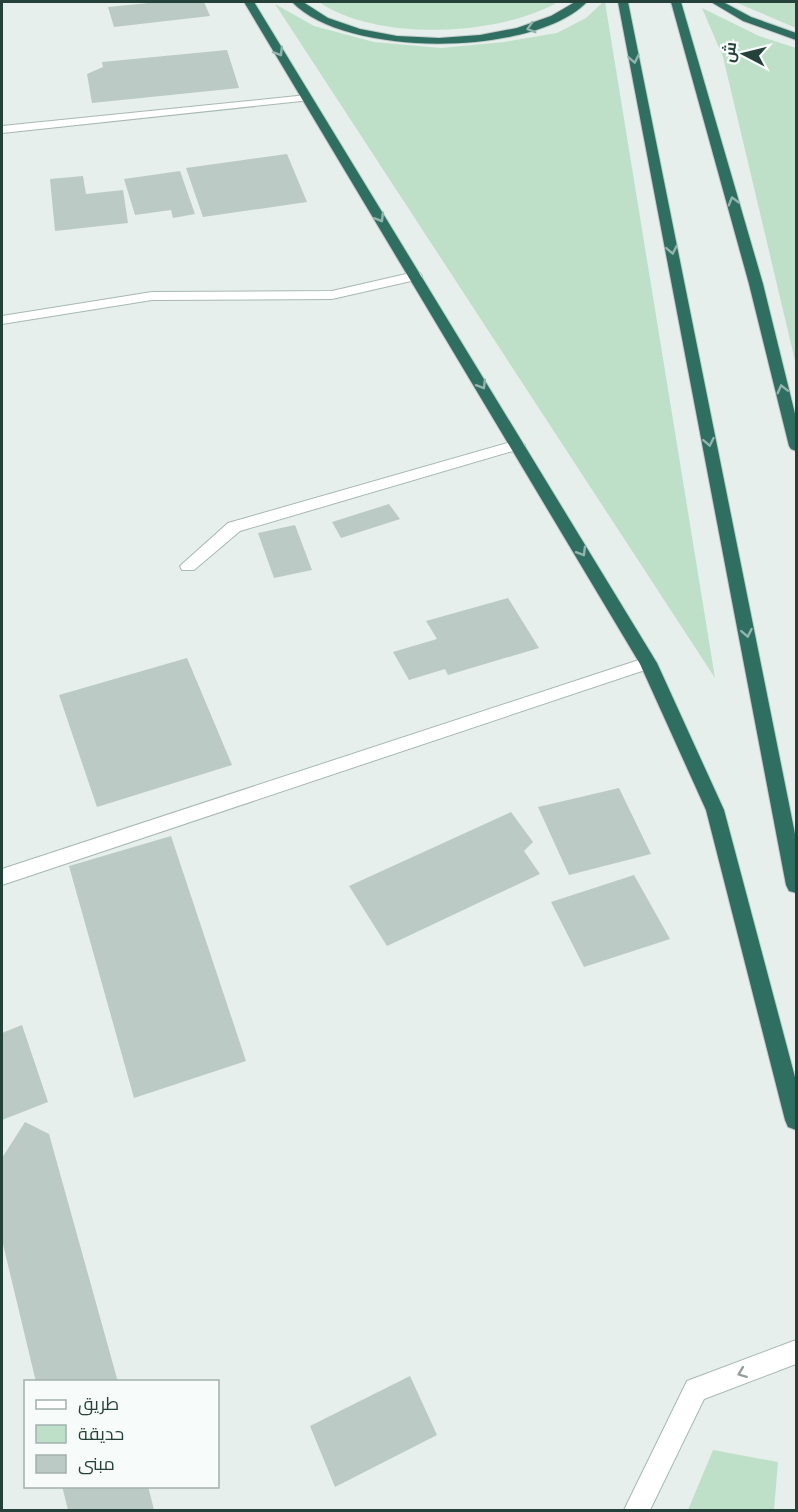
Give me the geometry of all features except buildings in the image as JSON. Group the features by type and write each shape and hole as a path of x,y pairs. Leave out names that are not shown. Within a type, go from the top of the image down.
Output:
{"highway":[{"path":"249,2 519,445 648,663 715,810 796,1120"},
{"path":"297,2 316,15 356,30 431,40 477,39 512,33 555,19 582,2"},
{"path":"623,2 796,885"},
{"path":"676,2 756,284 796,446"},
{"path":"716,2 747,19 796,37"}],"street":[{"path":"2,130 307,98"},
{"path":"2,320 152,296 332,295 415,276"},
{"path":"188,566 234,527 519,445"},
{"path":"2,877 648,663"},
{"path":"637,1510 696,1390 796,1352"}],"green space":[{"path":"319,2 558,2 504,22 438,30 405,29 373,24 344,15"},
{"path":"605,2 715,678 275,4 314,26 374,42 441,48 504,42 557,33 586,18"},
{"path":"735,2 796,2 796,28"},
{"path":"702,8 759,36 796,48 796,365 723,57"},
{"path":"713,1450 778,1462 774,1510 688,1510"}]}
